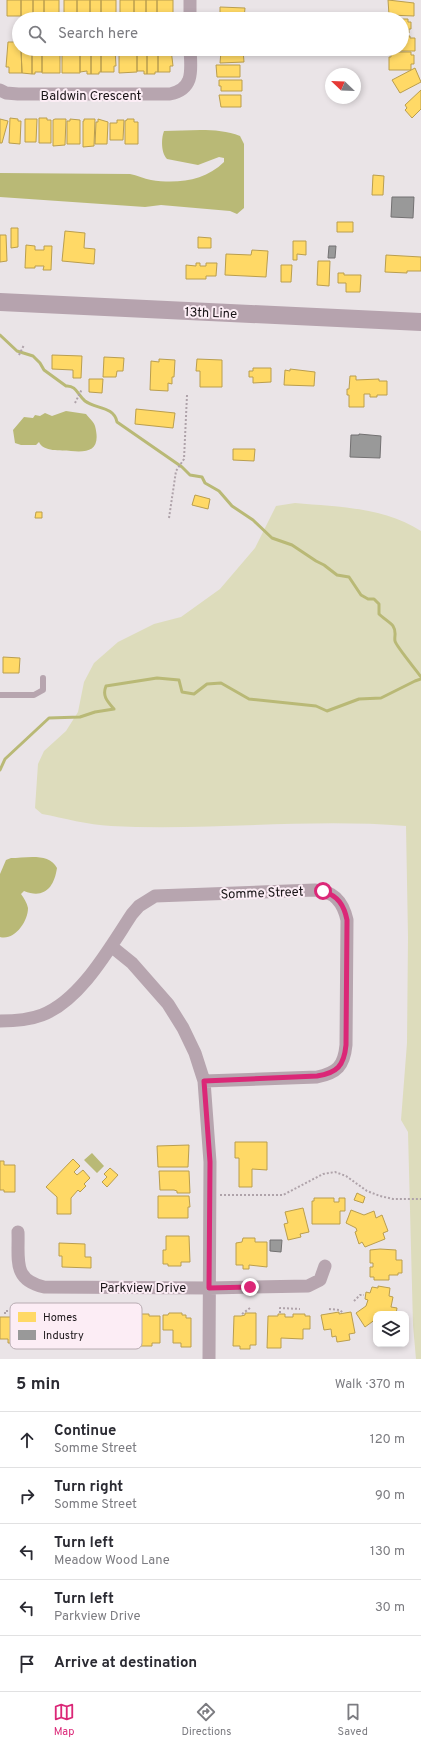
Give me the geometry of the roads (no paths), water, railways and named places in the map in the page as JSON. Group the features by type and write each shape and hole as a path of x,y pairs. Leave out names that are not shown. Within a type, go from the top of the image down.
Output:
{"main road":[{"name":"13th Line","path":"0,302 421,322"}],"street":[{"path":"190,0 190,12"},
{"name":"Baldwin Crescent","path":"0,90 6,93 17,94 170,94 181,90 189,80 190,56"},
{"name":"Somme Street","path":"0,1021 33,1018 42,1015 64,1003 77,990 140,906 155,896 315,890 329,893 339,900 345,910 347,920 346,1045 343,1062 334,1072 317,1076 204,1081"},
{"path":"111,946 132,963 168,1004 183,1028 195,1053 204,1081 208,1126 210,1195 209,1359"},
{"name":"Parkview Drive","path":"18,1232 19,1268 26,1280 34,1285 44,1287 209,1288 308,1286 320,1280 325,1266"}],"lane":[{"path":"0,695 34,695 43,690 43,678"}],"waterway":[{"path":"0,335 17,351 33,356 44,370 66,386 75,389 89,404 108,410 112,413 117,422 182,467 190,475 202,477 205,483 219,491 232,506 253,520 272,538 292,545 337,575 349,577 361,595 368,599 374,599 379,604 379,614 391,623 395,630 396,644 421,677"},
{"path":"0,770 5,759 49,718 80,717 95,712 114,709 107,701 105,696 106,686 157,678 179,680 182,692 194,694 207,684 221,683 249,699 316,706 327,711 359,699 381,698 421,679"}]}
